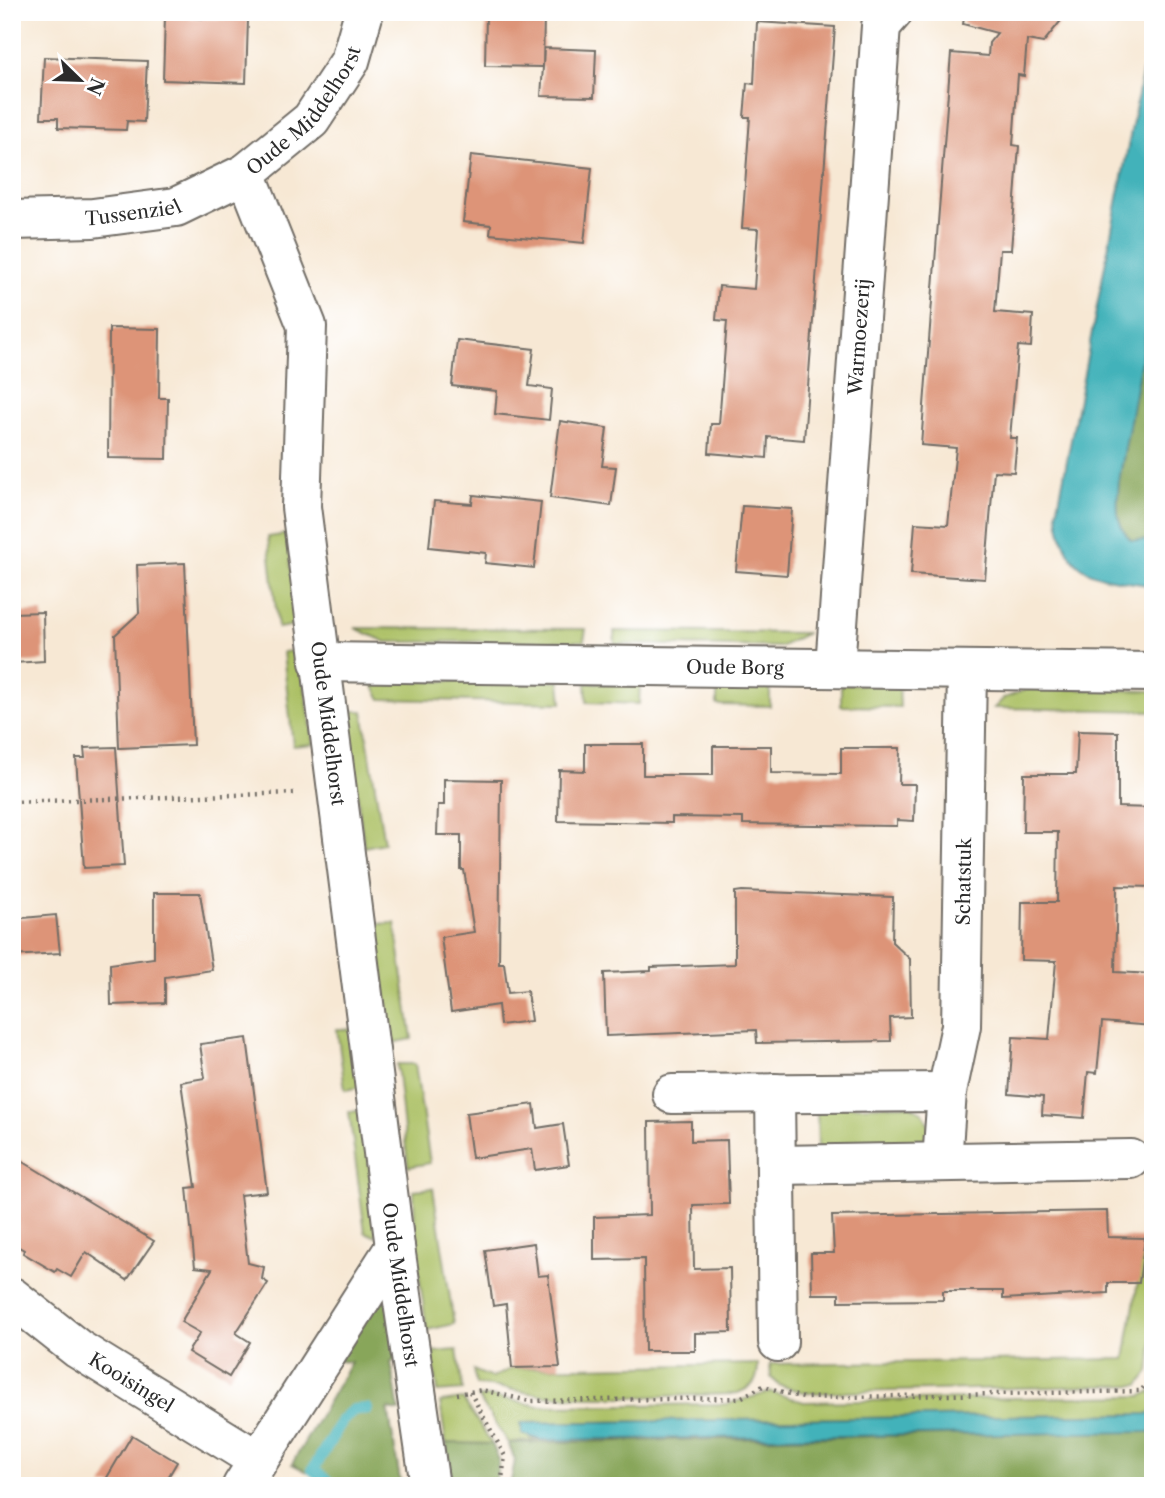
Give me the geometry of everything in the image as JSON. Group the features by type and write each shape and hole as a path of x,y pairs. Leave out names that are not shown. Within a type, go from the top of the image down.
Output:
{"street":[{"name":"Oude Middelhorst","path":"364,12 350,61 311,120 246,173 307,326 301,507 396,1247 430,1486"},
{"name":"Warmoezerij","path":"835,667 881,26 893,12"},
{"name":"Tussenziel","path":"12,220 93,218 176,207 246,173"},
{"name":"Oude Borg","path":"319,662 1153,672"},
{"name":"Schatstuk","path":"942,1162 947,1092 961,1026 967,671"},
{"path":"672,1094 947,1092"},
{"path":"775,1093 778,1166 778,1342"},
{"path":"778,1166 1131,1159"},
{"name":"Kooisingel","path":"12,1297 78,1349 249,1472 396,1247"}],"path":[{"path":"12,802 337,792"},
{"path":"418,1401 482,1390 529,1401 740,1398 763,1386 803,1398 1141,1391 1153,1375"},
{"path":"470,1392 505,1455 500,1486"}],"green space":[{"path":"1153,294 1153,541 1131,540 1119,520 1117,505"},
{"path":"288,534 296,625 278,628 268,537"},
{"path":"355,628 586,629 584,641 386,642"},
{"path":"614,631 807,633 780,647 615,644"},
{"path":"299,650 314,744 293,746 283,652"},
{"path":"384,681 560,681 562,703 381,699 373,685"},
{"path":"640,682 639,704 587,702 586,683"},
{"path":"717,683 770,684 770,706 717,705"},
{"path":"841,684 899,685 900,707 841,706"},
{"path":"1030,688 1153,691 1153,711 994,708 1004,698"},
{"path":"353,711 363,711 384,843 364,847 350,738"},
{"path":"395,923 412,1039 392,1043 376,924"},
{"path":"337,1029 354,1029 362,1087 345,1090"},
{"path":"397,1064 415,1064 430,1163 408,1167"},
{"path":"909,1105 923,1113 930,1127 926,1141 915,1150 818,1150 817,1107"},
{"path":"364,1110 376,1237 365,1232 349,1112"},
{"path":"1145,1182 1153,1182 1153,1337 1149,1372 1139,1385 806,1393 779,1385 771,1377 770,1364 1125,1359 1145,1238"},
{"path":"433,1188 454,1324 427,1330 415,1247 414,1190"},
{"path":"378,1299 393,1302 401,1358 391,1362 399,1411 388,1409 401,1486 335,1486 292,1464 351,1362 338,1361"},
{"path":"457,1350 463,1390 438,1392 432,1352"},
{"path":"758,1364 753,1384 735,1394 601,1397 556,1396 476,1385 473,1370 492,1378 512,1368"},
{"path":"1153,1391 1153,1411 1148,1414 521,1423 531,1438 542,1440 508,1443 478,1397 495,1397 539,1406 727,1404 771,1392 804,1402 1141,1396"},
{"path":"463,1399 492,1444 446,1443 440,1402"},
{"path":"1153,1431 1153,1486 510,1486 515,1460 508,1443"},
{"path":"446,1443 492,1444 499,1460 495,1486 453,1486"}],"water":[{"path":"1153,18 1153,294 1117,505 1119,520 1131,540 1153,541 1153,586 1114,580 1086,570 1068,550 1061,534 1057,512"},
{"path":"1153,1411 1153,1431 1148,1432 542,1440 522,1434 521,1423 1148,1414"}],"building":[{"path":"965,12 1068,12 1043,43 1027,40 1024,76 1018,75 1013,145 1019,146 1011,250 1000,250 995,312 1033,315 1031,347 1018,346 1010,438 1017,438 1014,472 994,471 985,579 911,574 915,523 948,525 956,448 921,445 951,53 988,56 989,43 997,33 963,24"},
{"path":"486,14 544,15 543,66 544,48 596,50 594,97 541,96 543,67 485,66"},
{"path":"165,17 248,20 246,83 163,80"},
{"path":"757,22 835,27 804,440 768,437 767,458 709,453 711,424 719,424 727,321 716,320 719,286 754,289 758,229 742,228 750,117 744,117 747,83 754,84"},
{"path":"44,57 147,61 144,122 127,121 126,130 58,128 58,118 41,118"},
{"path":"471,155 592,168 584,243 490,234 491,225 463,222"},
{"path":"109,328 160,329 159,398 168,398 167,459 108,458"},
{"path":"457,340 534,349 529,386 552,389 549,420 495,414 497,391 452,386"},
{"path":"560,421 607,428 602,466 616,467 611,506 550,498"},
{"path":"473,495 541,502 534,568 485,563 486,553 429,547 434,501 472,504"},
{"path":"742,506 792,509 787,575 736,571"},
{"path":"185,563 193,745 119,748 115,635 139,613 137,565"},
{"path":"43,612 44,661 14,663 12,613"},
{"path":"1078,731 1118,732 1118,807 1153,808 1153,887 1117,886 1115,972 1153,974 1153,1026 1102,1022 1097,1073 1088,1072 1084,1118 1042,1115 1043,1097 1009,1094 1013,1037 1049,1039 1056,961 1021,960 1022,902 1057,902 1058,832 1023,832 1024,774 1076,774"},
{"path":"585,744 643,744 643,775 713,775 713,746 771,746 771,773 841,774 841,748 900,748 899,784 915,784 914,821 897,820 897,826 743,824 743,818 672,817 672,823 558,821 559,770 585,771"},
{"path":"116,747 124,866 84,868 76,758 85,758 84,748"},
{"path":"444,779 501,780 499,963 504,963 508,993 527,991 531,1021 500,1025 498,1005 451,1012 441,937 474,932 464,870 461,870 461,835 437,835 438,805 444,805"},
{"path":"735,892 893,897 892,942 910,959 911,1017 890,1018 891,1041 757,1043 756,1030 606,1036 604,973 651,971 651,967 735,964"},
{"path":"154,893 200,893 212,970 165,977 165,1003 111,1005 110,964 154,958"},
{"path":"56,915 60,953 12,956 12,919"},
{"path":"247,1038 267,1192 240,1195 248,1263 264,1267 262,1279 268,1283 236,1333 250,1342 229,1377 188,1352 200,1333 181,1322 212,1269 195,1267 187,1188 196,1187 181,1082 205,1078 200,1044"},
{"path":"534,1104 537,1128 563,1124 569,1165 535,1170 532,1149 472,1158 466,1113"},
{"path":"691,1121 691,1141 727,1140 729,1204 693,1205 694,1269 730,1268 731,1332 695,1333 695,1351 645,1351 644,1259 594,1260 594,1217 650,1215 649,1122"},
{"path":"12,1155 154,1241 127,1280 86,1252 71,1277 57,1269 55,1272 23,1253 24,1250 12,1243"},
{"path":"1107,1211 1108,1237 1145,1238 1139,1283 1108,1283 1108,1293 1003,1299 1003,1291 943,1291 943,1300 839,1301 839,1294 812,1294 811,1253 834,1253 832,1216"},
{"path":"534,1243 538,1276 548,1275 560,1367 512,1368 506,1304 493,1306 485,1250"},
{"path":"132,1435 177,1462 163,1486 102,1486"}],"waterway":[{"path":"334,1486 313,1470 342,1420 353,1410 367,1409"}]}
